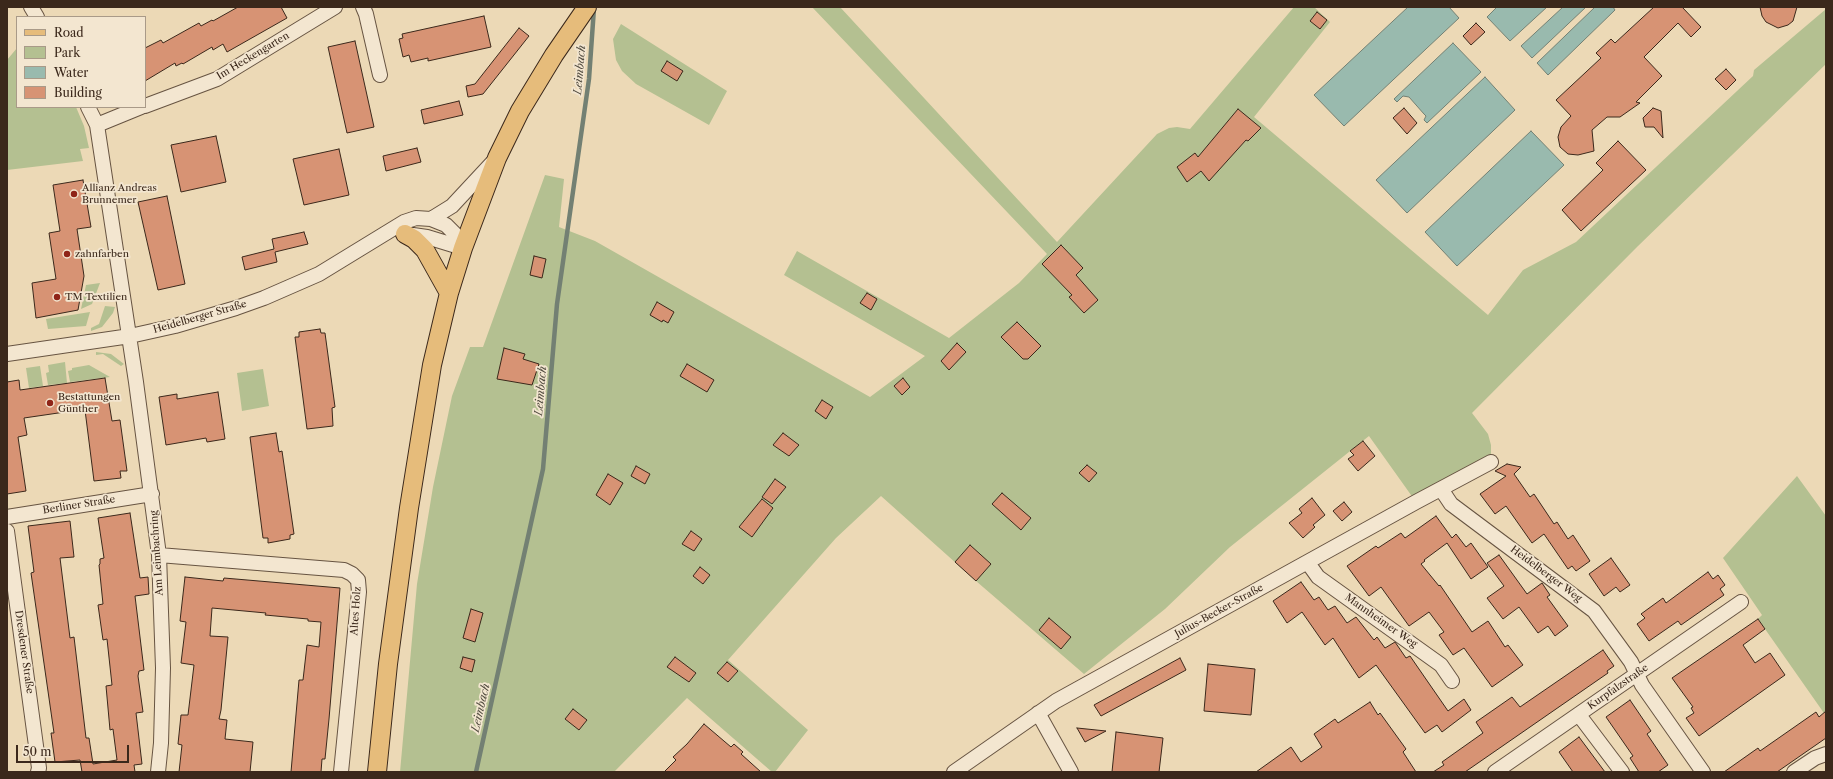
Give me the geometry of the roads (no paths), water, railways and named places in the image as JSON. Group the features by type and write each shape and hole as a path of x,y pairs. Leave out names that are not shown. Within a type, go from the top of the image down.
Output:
{"main road":[{"path":"377,772 388,664 409,508 432,365 449,293 463,248 497,158 520,111 554,55 587,7"},
{"path":"405,234 414,239 425,250 449,293"}],"street":[{"name":"Im Heckengarten","path":"146,106 217,79 335,7"},
{"path":"363,7 366,14 380,75"},
{"name":"Am Leimbachring","path":"88,108 97,125 130,336 159,555 163,668 161,743 158,772"},
{"path":"97,125 139,108"},
{"path":"431,219 452,206 497,158"},
{"name":"Heidelberger Straße","path":"7,354 130,336 175,326 264,298 319,274 404,222 416,218 431,219 446,225 455,234 463,248"},
{"name":"Heidelberger Straße","path":"379,237 405,234 427,237 463,248"},
{"name":"Julius-Becker-Straße","path":"954,772 1056,701 1491,462"},
{"name":"Heidelberger Weg","path":"1441,489 1451,504 1594,611 1631,662 1642,685 1703,772"},
{"name":"Berliner Straße","path":"7,517 152,494"},
{"name":"Dresdener Straße","path":"7,531 39,768 38,772"},
{"name":"Altes Holz","path":"159,555 344,570 352,574 358,580 359,592 341,772"},
{"name":"Mannheimer Weg","path":"1308,563 1318,577 1442,664 1452,681"},
{"name":"Kurpfalzstraße","path":"1495,772 1741,602"},
{"path":"1038,714 1071,772"},
{"path":"1579,715 1622,772"},
{"path":"1794,772 1815,758 1826,754"}],"water":[{"path":"1408,7 1449,7 1459,18 1344,126 1314,95"},
{"path":"1497,7 1547,7 1510,41 1487,17"},
{"path":"1563,7 1586,7 1532,58 1521,46"},
{"path":"1595,7 1613,7 1615,10 1548,75 1537,63"},
{"path":"1453,43 1481,72 1427,123 1424,120 1426,116 1409,97 1403,96 1397,102 1394,99"},
{"path":"1485,77 1515,110 1407,213 1376,180"},
{"path":"1531,131 1564,165 1457,266 1425,232"}],"waterway":[{"name":"Leimbach","path":"476,772 543,469 557,304 589,79 594,8"}],"place":[{"name":"Allianz Andreas Brunnemer","path":"74,194"},
{"name":"zahnfarben","path":"67,254"},
{"name":"TM Textilien","path":"57,297"},
{"name":"Bestattungen Günther","path":"50,403"}]}
